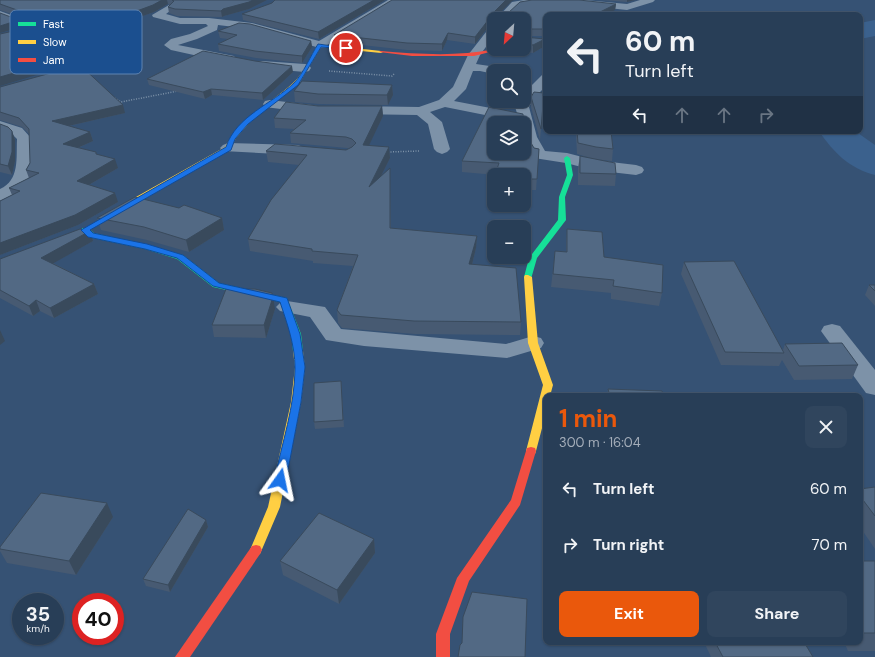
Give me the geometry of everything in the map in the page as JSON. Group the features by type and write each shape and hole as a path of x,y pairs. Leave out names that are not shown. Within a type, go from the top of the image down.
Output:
{"street":[{"path":"228,148 232,138 246,122 296,83 320,45 395,0"},
{"path":"508,12 516,4 547,0"},
{"path":"554,0 627,7"},
{"path":"611,12 650,0"},
{"path":"169,8 157,15 180,21 209,21 225,20 248,14"},
{"path":"0,14 10,18"},
{"path":"209,21 252,26 320,45 412,55 474,55 487,52"},
{"path":"209,21 213,25 213,28 175,41 170,45 175,48 239,61"},
{"path":"0,38 10,35"},
{"path":"342,110 420,111 444,103 459,89 474,55 487,38"},
{"path":"252,63 305,68"},
{"path":"469,68 480,67 487,68"},
{"path":"531,79 543,80"},
{"path":"524,116 522,107 528,96 543,81"},
{"path":"444,103 510,116"},
{"path":"270,104 326,110"},
{"path":"420,111 434,122 442,150"},
{"path":"0,125 17,130 24,138 24,172 14,189 0,196"},
{"path":"531,139 539,155 567,158 593,165 636,170"},
{"path":"105,218 228,148 313,151"},
{"path":"546,393 548,385 533,343 527,280 534,258 562,220 562,197 570,175 567,158"},
{"path":"85,229 91,235 180,256 216,284 284,300 296,334 300,367 296,402 274,507 258,548 182,657"},
{"path":"287,308 317,312 334,335 364,339 507,351 533,343"},
{"path":"832,330 875,387"},
{"path":"443,657 443,634 463,578 516,502 535,439 543,406"}],"path":[{"path":"112,95 121,102 184,89"},
{"path":"387,152 442,150"}],"building":[{"path":"0,0 162,0 140,10 17,10 0,4"},
{"path":"172,0 253,0 223,9 221,11 175,9 168,7 174,1"},
{"path":"275,0 374,0 318,32 242,14 272,3"},
{"path":"392,0 506,0 495,12 487,12 487,22 475,37 448,33 442,44 407,43 334,35"},
{"path":"532,0 579,0 616,4 600,12 543,12 543,29 531,29 531,12 509,12 520,2"},
{"path":"0,13 10,17 10,23 0,26"},
{"path":"239,23 250,24 311,41 302,56 255,51 218,44 237,35 218,31"},
{"path":"10,32 10,74 0,77 0,34"},
{"path":"531,38 543,39 543,40 531,45"},
{"path":"203,51 255,61 292,66 262,93 211,89 203,92 147,79"},
{"path":"47,74 90,74 123,105 52,121 90,132 63,144 96,152 96,154 115,159 77,181 115,193 75,215 0,243 0,201 20,191 9,188 39,173 26,170 30,163 29,129 19,118 0,112 0,87"},
{"path":"302,81 392,85 387,95 318,94 294,91"},
{"path":"534,92 543,93 541,129 531,97"},
{"path":"286,102 318,106 382,106 363,145 389,147 369,187 390,168 390,228 477,236 469,264 516,268 521,322 414,321 341,315 337,310 358,255 312,251 312,249 248,239 271,200 307,155 266,151 275,144 346,150 356,143 352,139 346,137 290,133 306,120 274,118"},
{"path":"488,108 523,114 523,116 487,116 487,160 531,160 531,143 534,148 539,149 537,179 531,179 531,168 497,168 499,163 462,161"},
{"path":"0,124 8,127 12,131 12,152 8,166 0,164"},
{"path":"577,134 611,134 613,149 596,147 578,143"},
{"path":"580,156 615,163 616,174 580,173"},
{"path":"135,197 179,208 184,205 222,218 186,240 144,227 97,218"},
{"path":"80,229 90,231 41,258 94,284 50,308 36,300 29,306 0,290 0,259"},
{"path":"567,229 602,232 604,257 663,265 662,293 613,286 614,280 553,274 555,251 567,252"},
{"path":"734,261 784,353 725,352 684,262"},
{"path":"869,285 875,285 875,291"},
{"path":"226,289 255,289 272,293 273,297 264,325 212,325"},
{"path":"842,343 858,365 799,366 785,344"},
{"path":"341,381 343,420 314,422 314,383"},
{"path":"608,389 662,391 663,393 609,393"},
{"path":"875,487 875,516 863,500 863,489"},
{"path":"41,493 107,503 69,561 0,549"},
{"path":"188,509 206,520 168,585 143,579"},
{"path":"319,513 374,539 337,590 280,561"},
{"path":"863,561 875,561 875,633 863,633"},
{"path":"472,592 527,599 525,657 458,657 460,645 462,643 463,617"},
{"path":"717,645 806,645 813,657 723,657"}],"waterway":[{"path":"863,30 875,28"},
{"path":"839,134 844,141 875,163"}],"traffic: fast":[{"path":"528,277 533,258 562,220 562,197 570,175 567,158"},
{"path":"85,230 91,235 147,247 180,257 216,285 284,300 296,334 298,351"}],"traffic: slow":[{"path":"114,213 228,148 233,138 248,120 295,84 305,71 320,45 381,52"},
{"path":"528,277 533,343 548,385 546,393"},
{"path":"256,550 274,507 296,402 300,367 298,351"},
{"path":"531,451 543,404"}],"traffic: jam":[{"path":"381,52 412,55 474,55 487,52"},
{"path":"443,657 443,634 463,578 516,502 531,451"},
{"path":"182,657 256,550"}],"route":[{"path":"280,480 296,402 300,367 296,334 284,300 216,284 180,256 91,235 85,230 228,148 232,138 246,122 300,79 305,68 320,45 346,48"}]}
